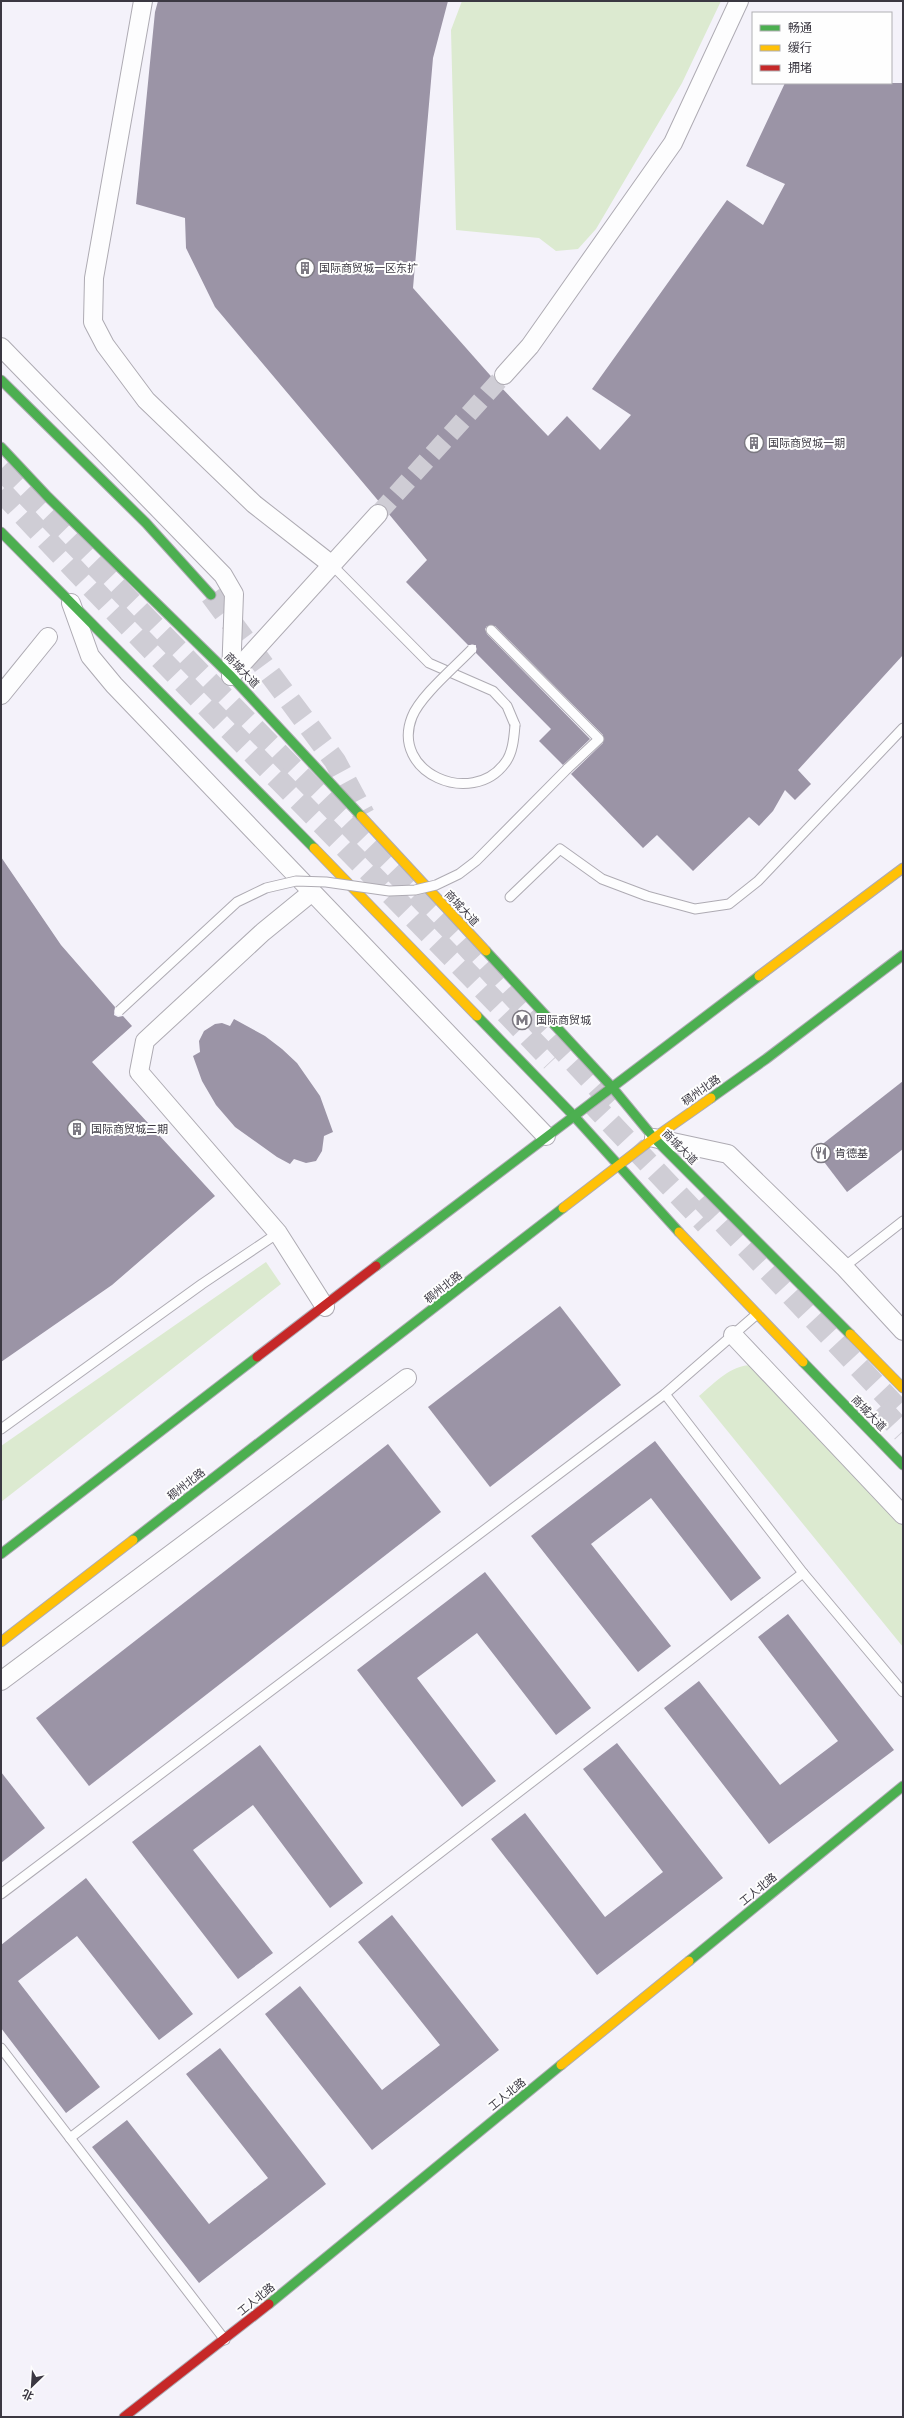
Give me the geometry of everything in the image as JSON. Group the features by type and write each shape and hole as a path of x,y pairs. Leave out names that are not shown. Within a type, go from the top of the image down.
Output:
{"main road":[{"path":"1,380 146,523 211,594"},
{"name":"商城大道","path":"1,448 48,497 231,676 611,1086 654,1138 903,1388"},
{"name":"商城大道","path":"1,532 573,1115 618,1166 757,1314 903,1465"},
{"path":"1,1554 325,1307 611,1086 903,868"},
{"name":"稠州北路","path":"1,1642 654,1138 766,1059 903,955"},
{"name":"工人北路","path":"124,2417 225,2340 903,1786"}],"street":[{"path":"143,1 94,278 93,322 105,345 146,400 254,504 332,565"},
{"path":"504,375 530,346 673,143 739,1"},
{"path":"1,347 223,575 234,594 231,676"},
{"path":"231,676 378,514"},
{"path":"71,602 90,656 114,685 546,1136"},
{"path":"1,695 48,637"},
{"path":"312,892 263,932 145,1041 139,1072 278,1233 325,1307"},
{"path":"654,1138 728,1154 844,1267 903,1331"},
{"path":"733,1335 903,1515"},
{"path":"1,1681 407,1378"}],"lane":[{"path":"332,565 429,663 493,691 507,706 515,725 513,744 506,763 494,775 477,783 461,785 444,782 429,775 418,764 411,751 408,735 412,718 419,705 472,649"},
{"path":"118,1011 237,902 266,888 296,881 326,882 389,891 415,890 436,885 459,874 476,861 599,739 491,630"},
{"path":"510,897 560,849 602,879 647,896 695,909 728,904 758,881 903,728"},
{"path":"844,1267 903,1221"},
{"path":"1,1429 202,1284 278,1233"},
{"path":"1,1894 665,1394 757,1314"},
{"path":"665,1394 803,1573 903,1692"},
{"path":"70,2138 803,1573"},
{"path":"1,2048 225,2340"}],"green space":[{"path":"462,1 721,1 682,83 596,229 578,249 556,251 539,238 456,230 451,30"},
{"path":"266,1262 281,1284 1,1502 1,1446"},
{"path":"754,1365 903,1524 903,1647 699,1396 724,1375 738,1367"}],"building":[{"name":"国际商贸城一期","path":"158,1 448,1 433,58 413,288 497,383 548,436 567,416 600,450 631,415 592,389 727,200 763,225 785,184 746,166 785,84 903,83 903,655 798,770 811,784 795,800 785,790 773,811 759,826 749,817 693,871 657,835 643,848 571,774 603,743 603,735 495,626 487,626 485,629 487,634 590,739 563,765 539,741 551,729 476,653 476,645 468,645 406,582 427,560 388,513 385,507 215,307 186,248 185,218 136,204 155,12"},
{"name":"国际商贸城二期","path":"1,857 61,945 115,1007 114,1015 118,1017 123,1016 132,1026 92,1062 215,1196 112,1285 1,1362"},
{"path":"234,1019 265,1036 282,1049 297,1063 320,1096 333,1132 324,1136 322,1151 316,1161 306,1163 294,1159 290,1164 277,1157 235,1127 216,1105 202,1081 193,1056 200,1052 199,1041 204,1031 215,1024 222,1023 230,1026"},
{"path":"903,1081 903,1149 847,1192 815,1150"},
{"path":"560,1306 621,1385 490,1487 428,1407"},
{"path":"655,1441 761,1578 731,1601 651,1498 591,1544 671,1646 638,1672 531,1536"},
{"path":"388,1444 441,1512 89,1786 36,1718"},
{"path":"485,1572 591,1708 556,1735 477,1633 417,1678 496,1781 462,1807 357,1670"},
{"path":"788,1614 894,1750 769,1844 664,1708 699,1681 780,1785 838,1741 758,1637"},
{"path":"617,1743 723,1878 597,1975 491,1839 525,1813 605,1917 663,1872 583,1769"},
{"path":"260,1745 363,1883 330,1908 253,1805 193,1850 273,1953 238,1979 132,1842"},
{"path":"1,1772 45,1828 1,1863"},
{"path":"86,1878 193,2014 159,2040 77,1936 18,1981 100,2087 66,2113 1,2028 1,1945"},
{"path":"392,1915 499,2050 372,2150 265,2014 300,1986 382,2090 440,2045 358,1942"},
{"path":"220,2048 326,2184 199,2283 92,2147 127,2120 209,2224 268,2178 186,2074"}],"tunnel":[{"path":"378,514 504,375"},
{"path":"1,469 456,935 615,1106"},
{"path":"1,491 137,635 552,1061"},
{"path":"211,595 335,761 364,815"},
{"path":"588,1099 706,1224"},
{"path":"701,1199 903,1414"},
{"path":"880,1407 903,1432"}],"traffic: fast":[{"path":"1,380 146,523 211,595"},
{"path":"1,447 48,497 231,676 361,816"},
{"path":"1,532 314,848"},
{"path":"486,951 611,1086 654,1138 850,1334"},
{"path":"711,1098 766,1059 903,955"},
{"path":"376,1266 759,976"},
{"path":"477,1016 573,1115 679,1232"},
{"path":"133,1540 563,1208"},
{"path":"1,1554 257,1357"},
{"path":"803,1362 903,1465"},
{"path":"689,1961 903,1786"},
{"path":"269,2304 561,2065"}],"traffic: slow":[{"path":"361,816 486,951"},
{"path":"314,848 477,1016"},
{"path":"759,976 903,868"},
{"path":"563,1208 654,1138 711,1098"},
{"path":"679,1232 803,1362"},
{"path":"850,1334 903,1388"},
{"path":"1,1642 133,1540"},
{"path":"561,2065 689,1961"}],"traffic: jam":[{"path":"257,1357 376,1266"},
{"path":"124,2417 269,2304"}],"place":[{"name":"国际商贸城一区东扩","path":"305,268"},
{"name":"国际商贸城一期","path":"754,443"},
{"name":"国际商贸城","path":"522,1020"},
{"name":"国际商贸城二期","path":"77,1129"},
{"name":"肯德基","path":"821,1153"}]}
